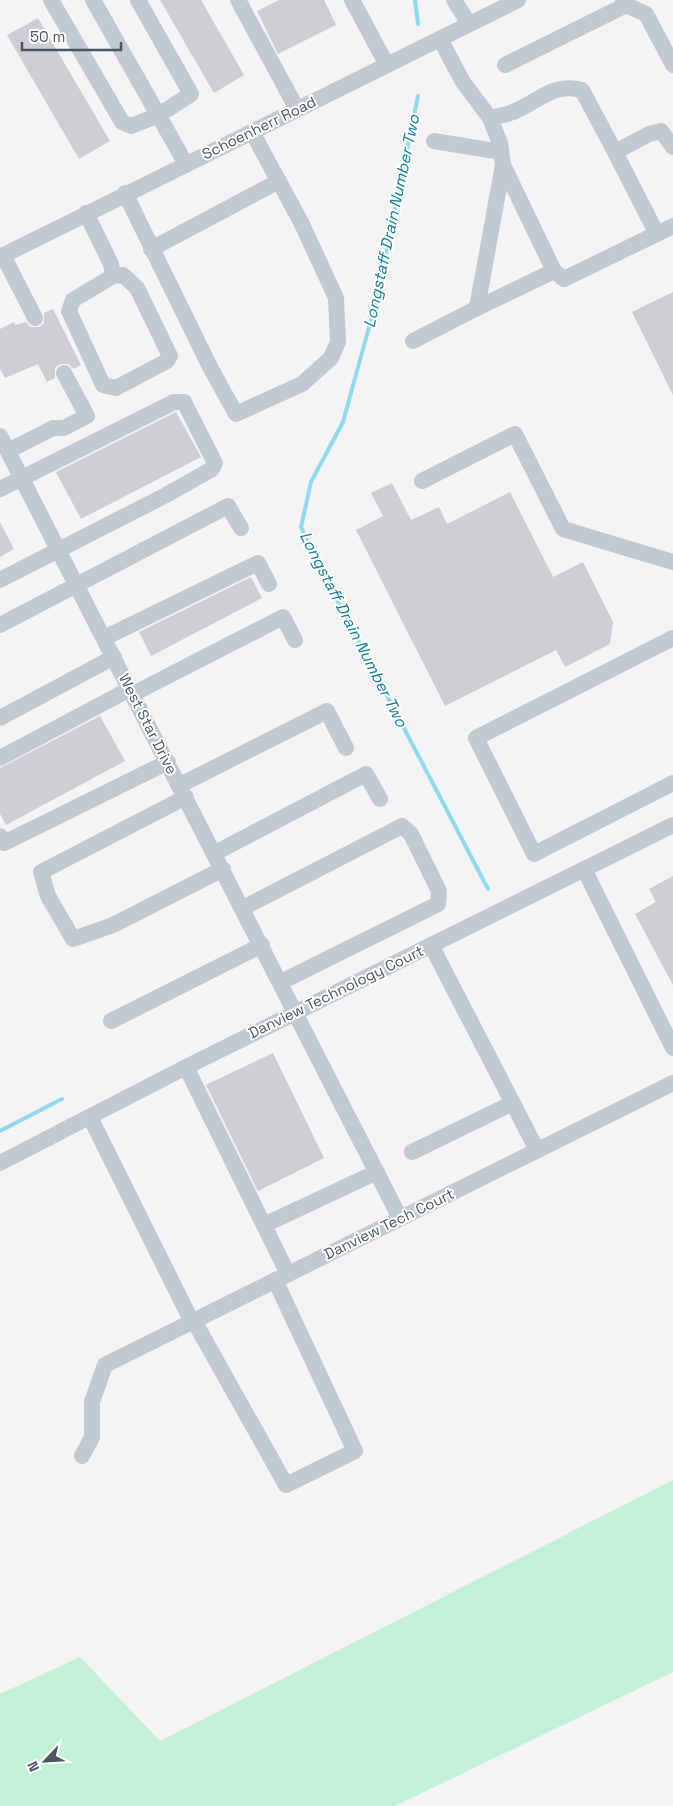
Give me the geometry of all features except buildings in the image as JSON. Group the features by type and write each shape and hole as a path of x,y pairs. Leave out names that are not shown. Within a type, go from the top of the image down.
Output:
{"street":[{"path":"51,0 122,122 131,126 158,115 191,94 138,0"},
{"path":"93,0 186,164"},
{"path":"238,0 298,109"},
{"path":"352,0 387,65"},
{"path":"454,0 470,24"},
{"name":"Schoenherr Road","path":"1,256 518,0"},
{"path":"505,65 625,2 646,14 673,65"},
{"path":"440,39 462,82 490,118 502,159 554,271 564,278 673,226"},
{"path":"490,118 512,113 556,89 569,87 582,90 657,234"},
{"path":"615,152 650,134 661,131 673,147"},
{"path":"125,193 210,367 236,414 302,384 331,358 338,342 336,298 301,222 252,132"},
{"path":"434,141 502,159"},
{"path":"477,308 502,159"},
{"path":"151,249 279,181"},
{"path":"86,213 111,264 113,276"},
{"path":"1,256 35,318"},
{"path":"413,341 554,271"},
{"path":"123,275 137,288 170,356 167,361 116,388 103,385 69,311 73,300 113,276 123,275"},
{"path":"3,443 53,428 64,428 87,416 64,373"},
{"path":"0,489 174,402 184,402 215,463 212,469 166,495 0,580"},
{"path":"422,480 515,434 563,529 673,562"},
{"name":"West Star Drive","path":"3,443 78,585 400,1218"},
{"path":"0,625 228,506 241,528"},
{"path":"104,638 258,563 269,584"},
{"path":"0,758 283,617 295,640"},
{"path":"673,638 476,738 534,854 673,783"},
{"path":"0,718 114,657"},
{"path":"223,869 113,925 73,939 48,896 41,872 327,710 346,748"},
{"path":"0,836 4,843 168,762"},
{"path":"215,853 366,774 380,800"},
{"name":"Danview Technology Court","path":"0,1163 186,1067 673,825"},
{"path":"243,908 402,826 411,834 439,891 438,904 281,982"},
{"path":"584,869 673,1048"},
{"path":"431,945 537,1150"},
{"path":"111,1021 262,946"},
{"path":"90,1117 193,1321 286,1485 355,1451 282,1277 264,1225 186,1067"},
{"name":"Danview Tech Court","path":"82,1456 92,1437 92,1402 106,1365 673,1083"},
{"path":"412,1152 513,1103"},
{"path":"264,1225 377,1172"}],"green space":[{"path":"673,1480 673,1672 395,1806 0,1806 0,1694 80,1657 160,1741"}],"waterway":[{"name":"Longstaff Drain Number Two","path":"415,0 418,24"},
{"name":"Longstaff Drain Number Two","path":"418,96 377,298 343,422 311,482 301,527 312,552 488,889"},
{"name":"Longstaff Drain Number Two","path":"0,1131 62,1099"}]}
